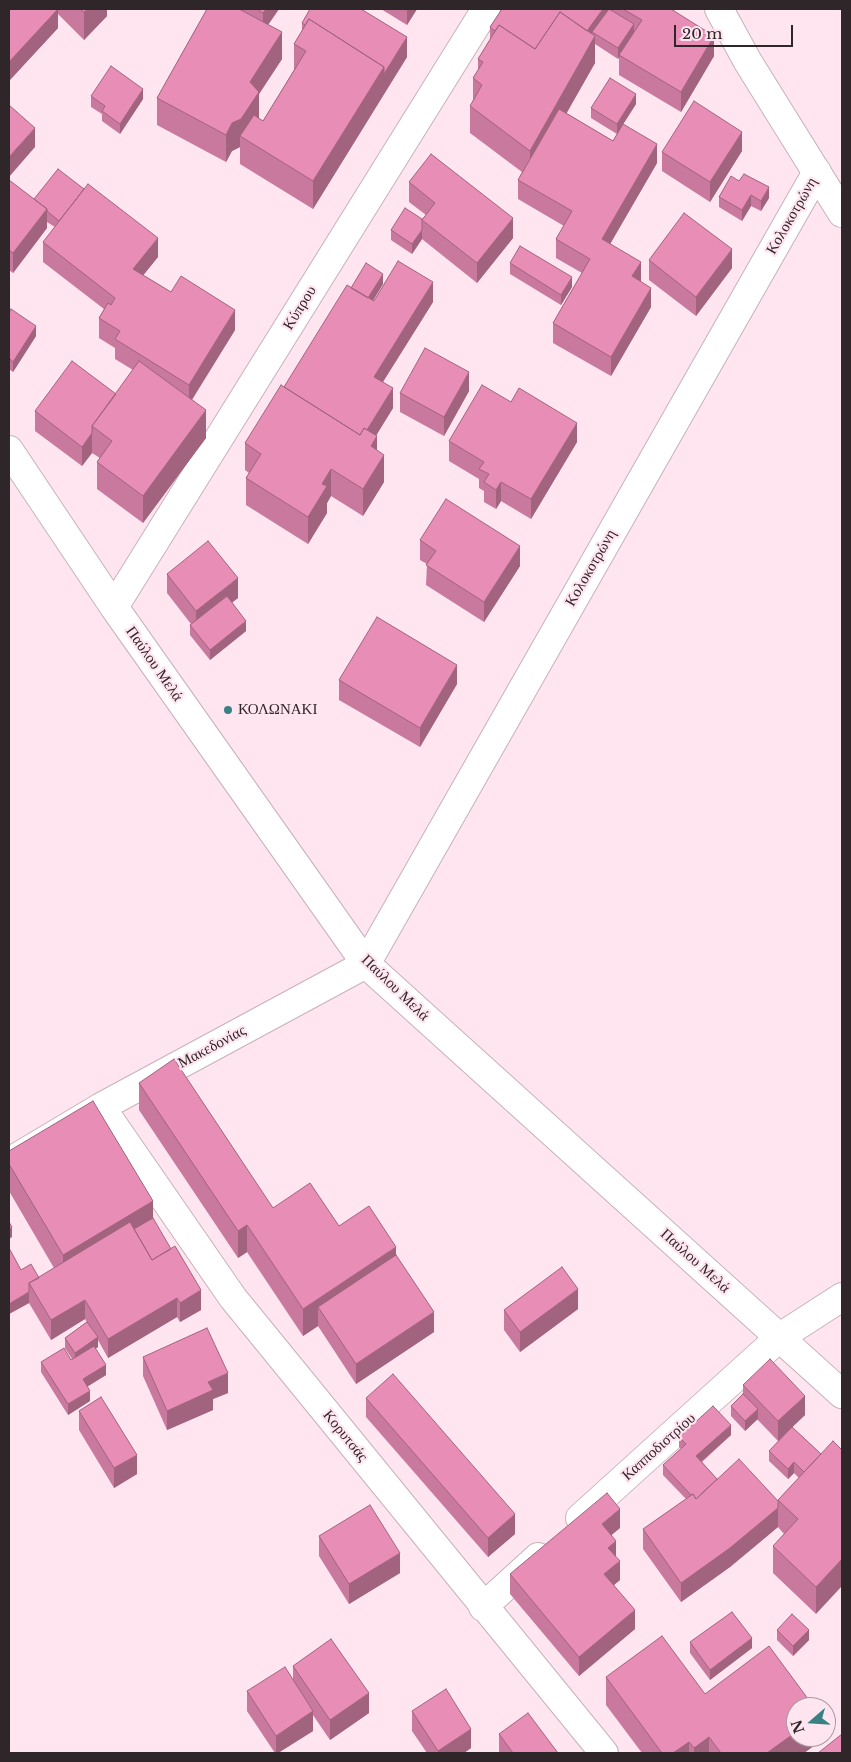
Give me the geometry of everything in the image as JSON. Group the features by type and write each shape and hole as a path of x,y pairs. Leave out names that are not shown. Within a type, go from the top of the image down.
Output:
{"street":[{"name":"Κύπρου","path":"114,607 486,9"},
{"path":"719,9 748,62 842,213"},
{"name":"Κολοκοτρώνη","path":"366,964 817,172"},
{"name":"Παύλου Μελά","path":"9,450 114,607 366,964 842,1394"},
{"name":"Μακεδονίας","path":"9,1162 101,1107 366,964"},
{"name":"Κορυτσάς","path":"101,1107 233,1298 604,1753"},
{"name":"Καπποδιστρίου","path":"483,1606 780,1337 842,1297"}],"building":[{"path":"9,9 58,9 9,62"},
{"path":"207,9 239,9 282,32 250,82 259,92 241,119 232,123 226,135 157,98"},
{"path":"257,9 266,9 263,13"},
{"path":"310,9 361,9 407,37 384,74 384,67 309,19 305,25 302,23"},
{"path":"502,9 603,9 587,31 560,12 535,49 499,25 495,31 490,27"},
{"path":"609,9 634,24 618,48 592,32"},
{"path":"623,9 671,9 714,36 681,92 619,55 642,20"},
{"path":"560,12 595,36 530,151 470,106 482,85 473,78 483,62 478,59 499,25 535,49"},
{"path":"309,19 384,67 313,181 240,136 254,115 263,121 306,51 294,44"},
{"path":"111,66 143,89 120,124 102,111 105,106 91,96"},
{"path":"610,78 636,94 617,124 591,108"},
{"path":"694,101 742,132 710,182 662,152"},
{"path":"9,105 35,128 9,157"},
{"path":"559,109 613,141 623,124 657,144 602,239 641,262 632,276 651,288 611,357 553,323 590,259 556,239 572,211 518,180"},
{"path":"431,154 513,218 477,263 422,220 435,203 409,182"},
{"path":"58,169 84,189 59,221 34,199"},
{"path":"744,174 769,187 761,201 751,195 742,210 719,197 731,176 739,181"},
{"path":"9,180 47,209 13,253 9,250"},
{"path":"88,184 158,238 133,269 171,292 181,276 235,310 189,385 115,339 120,331 99,318 108,303 111,305 115,298 43,242"},
{"path":"405,208 422,219 422,230 412,244 391,230"},
{"path":"684,213 732,249 696,297 649,260"},
{"path":"520,246 572,277 561,295 510,263"},
{"path":"398,261 433,282 374,377 393,388 367,430 364,428 360,435 284,387 347,285 374,301"},
{"path":"366,263 383,274 368,298 351,288"},
{"path":"11,309 36,326 13,362 9,358 9,313"},
{"path":"425,348 469,372 444,417 400,393"},
{"path":"72,361 116,394 92,426 92,433 82,447 35,411"},
{"path":"139,361 206,410 143,496 97,462 112,441 92,426"},
{"path":"281,385 360,435 364,428 377,436 371,446 384,455 363,489 331,469 322,484 327,486 308,517 246,478 261,454 245,443"},
{"path":"482,385 511,402 519,388 577,423 531,499 501,482 496,490 484,482 489,474 479,469 484,462 449,441"},
{"path":"446,499 520,546 484,602 426,565 436,551 420,540"},
{"path":"208,541 238,578 196,611 167,574"},
{"path":"227,596 246,621 210,650 190,625"},
{"path":"377,617 457,665 420,728 339,680"},
{"path":"174,1059 273,1208 310,1183 339,1226 369,1206 396,1247 303,1309 247,1225 238,1231 139,1083"},
{"path":"93,1101 153,1201 63,1255 9,1164 9,1151"},
{"path":"153,1218 171,1249 152,1260 134,1229"},
{"path":"130,1222 152,1260 175,1246 201,1290 180,1303 177,1298 108,1339 85,1300 51,1320 29,1283"},
{"path":"9,1248 21,1270 31,1264 39,1278 29,1283 29,1292 9,1304"},
{"path":"396,1255 434,1312 356,1364 318,1307"},
{"path":"562,1267 578,1289 520,1332 504,1310"},
{"path":"87,1322 98,1337 75,1353 65,1338"},
{"path":"207,1328 228,1373 208,1382 213,1390 167,1411 143,1357"},
{"path":"94,1346 106,1365 83,1379 90,1391 68,1404 41,1362 64,1348 71,1360"},
{"path":"770,1359 805,1396 778,1421 743,1385"},
{"path":"393,1374 515,1514 488,1538 366,1398"},
{"path":"743,1394 758,1409 745,1421 731,1406"},
{"path":"101,1397 137,1455 114,1468 79,1411"},
{"path":"713,1406 731,1425 696,1456 717,1479 696,1499 663,1465 686,1444 679,1437"},
{"path":"792,1427 821,1454 804,1472 794,1462 788,1469 769,1451"},
{"path":"833,1441 842,1450 842,1559 816,1587 773,1546 798,1519 778,1500"},
{"path":"739,1459 778,1501 778,1508 730,1548 681,1583 643,1529 693,1494 696,1499"},
{"path":"607,1493 620,1509 602,1524 616,1541 608,1548 620,1561 604,1574 635,1610 579,1657 510,1574"},
{"path":"370,1505 400,1553 349,1584 319,1536"},
{"path":"732,1612 752,1638 710,1670 690,1642"},
{"path":"792,1614 809,1630 793,1646 777,1630"},
{"path":"662,1636 705,1694 769,1646 807,1697 786,1697 786,1739 767,1753 721,1753 709,1737 694,1748 689,1742 673,1753 662,1753 606,1677"},
{"path":"331,1639 369,1693 330,1720 293,1666"},
{"path":"285,1667 313,1711 276,1736 247,1691"},
{"path":"446,1689 471,1729 438,1751 412,1711"},
{"path":"528,1713 558,1753 513,1753 499,1734"},
{"path":"842,1734 842,1753 818,1753 826,1747 836,1747 836,1739"}],"place":[{"name":"ΚΟΛΩΝΑΚΙ","path":"228,710"}]}
